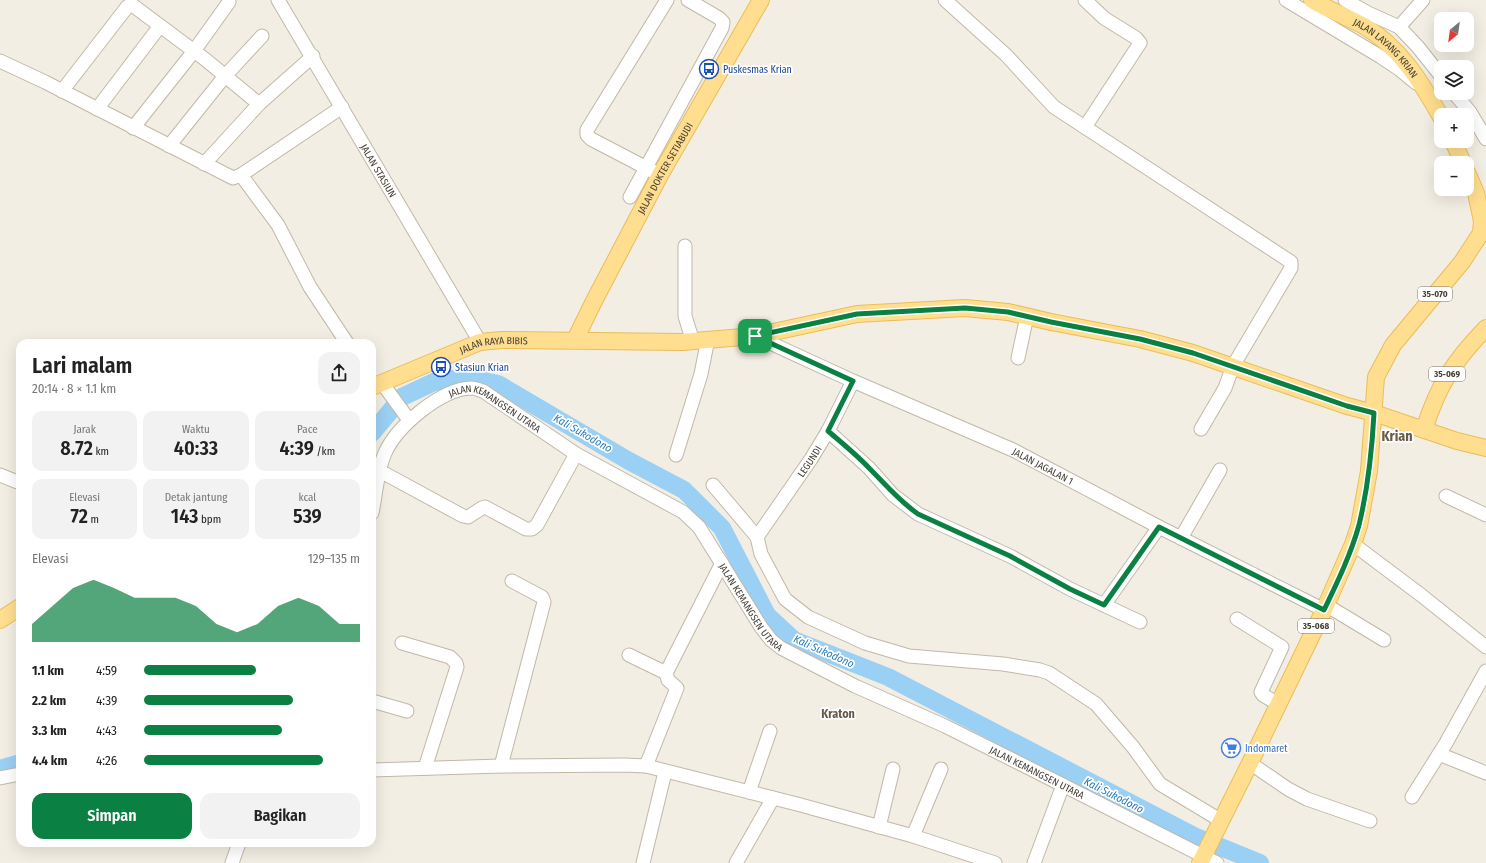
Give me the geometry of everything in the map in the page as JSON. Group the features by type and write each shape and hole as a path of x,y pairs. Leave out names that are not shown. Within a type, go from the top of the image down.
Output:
{"main road":[{"name":"JALAN DOKTER SETIABUDI","path":"575,340 653,171 761,0"},
{"name":"JALAN LAYANG KRIAN","path":"1312,0 1365,27 1386,42 1421,81 1436,108"},
{"name":"35-070","path":"1374,413 1376,377 1387,353 1462,262 1481,233 1482,221 1474,188"},
{"name":"JALAN RAYA BIBIS","path":"376,384 480,342 575,340 700,341 755,336 857,314 965,308 1008,312 1140,339 1193,353 1347,406 1374,413 1457,441 1486,448"},
{"name":"35-069","path":"1424,430 1431,409 1448,372 1464,351 1486,328"},
{"name":"35-068","path":"1207,857 1219,823 1250,763 1325,607 1353,544 1366,493 1374,413"},
{"path":"0,620 16,610"}],"street":[{"name":"JALAN STASIUN","path":"278,0 313,56 480,342"},
{"path":"653,171 591,139 587,135 587,130 667,0"},
{"path":"630,197 653,171 722,28 722,22 719,18 688,0"},
{"path":"945,0 1006,55 1054,107 1291,262 1291,268 1233,366 1225,388 1201,429"},
{"path":"1085,0 1104,18 1136,38 1140,43 1085,127"},
{"path":"1286,0 1399,69 1414,81 1434,108"},
{"path":"1345,0 1368,13 1399,27 1434,67"},
{"path":"1399,27 1423,0"},
{"path":"133,128 194,51 229,2"},
{"path":"62,91 129,5 136,6 226,76 259,104"},
{"path":"97,109 160,26"},
{"path":"169,146 226,76 262,36"},
{"path":"204,164 259,104 313,56"},
{"path":"0,61 233,178 241,176 342,107"},
{"path":"1460,100 1470,112 1486,139"},
{"path":"241,176 278,225 310,287 344,339"},
{"path":"676,456 701,374 700,341 685,316 685,246"},
{"path":"1018,358 1027,316"},
{"name":"JALAN JAGALAN 1","path":"755,336 853,381 1013,450 1159,527 1325,607 1384,640"},
{"name":"LEGUNDI","path":"757,537 811,459 828,431 853,381"},
{"path":"376,385 392,398 407,418"},
{"name":"JALAN KEMANGSEN UTARA","path":"376,492 385,452 407,418 444,396 472,388 483,391 576,454 683,512 699,527 761,627 771,640 781,648 855,686 945,726 1207,857"},
{"path":"828,431 869,468 893,495 918,514 1010,556 1070,589 1140,622"},
{"path":"380,471 463,516 468,517 485,507 526,529 532,529 537,525 576,454"},
{"path":"1181,538 1220,470"},
{"path":"0,474 16,481"},
{"path":"713,484 757,537 761,554 785,599 808,616 865,643 909,656 1003,664 1040,670 1048,673 1096,704 1133,746 1160,784 1219,823"},
{"path":"1446,496 1486,515"},
{"path":"1104,605 1159,527"},
{"path":"1353,544 1421,595 1486,647"},
{"path":"646,766 677,688 668,680 666,673 722,563"},
{"path":"501,766 544,602 542,597 512,581"},
{"path":"1237,619 1282,646 1261,692 1263,695 1278,704"},
{"path":"402,643 450,657 456,662 457,667 425,768"},
{"path":"629,655 666,673"},
{"path":"1412,797 1439,754 1486,671"},
{"path":"376,702 407,712"},
{"path":"749,792 770,731"},
{"path":"1439,754 1486,773"},
{"path":"1250,763 1288,789 1307,799 1370,821"},
{"path":"376,770 501,766 646,766 773,798 913,836 995,863"},
{"path":"879,827 893,769"},
{"path":"913,836 941,769"},
{"path":"643,863 665,772"},
{"path":"0,778 16,775"},
{"path":"1034,863 1063,785"},
{"path":"736,863 773,798"},
{"path":"232,863 238,847"}],"waterway":[{"name":"Kali Sukodono","path":"376,428 402,397 434,382 465,377 498,384 629,461 684,490 722,528 767,615 794,640 888,677 1194,836 1260,863"},
{"name":"Kali Sukodono","path":"0,769 16,764"}],"place":[{"name":"Puskesmas Krian","path":"709,69"},
{"name":"Stasiun Krian","path":"441,367"},
{"name":"Indomaret","path":"1231,748"}],"district":[{"name":"Krian","path":"1397,436"},
{"name":"Kraton","path":"838,714"}],"route":[{"path":"965,308 1008,312 1140,339 1193,353 1347,406 1374,413 1369,471 1359,526 1353,544 1324,610 1159,527 1104,605 1070,589 1010,556 918,514 906,506 893,495 869,468 828,431 853,381 755,336 807,323 857,314 965,308"}]}
